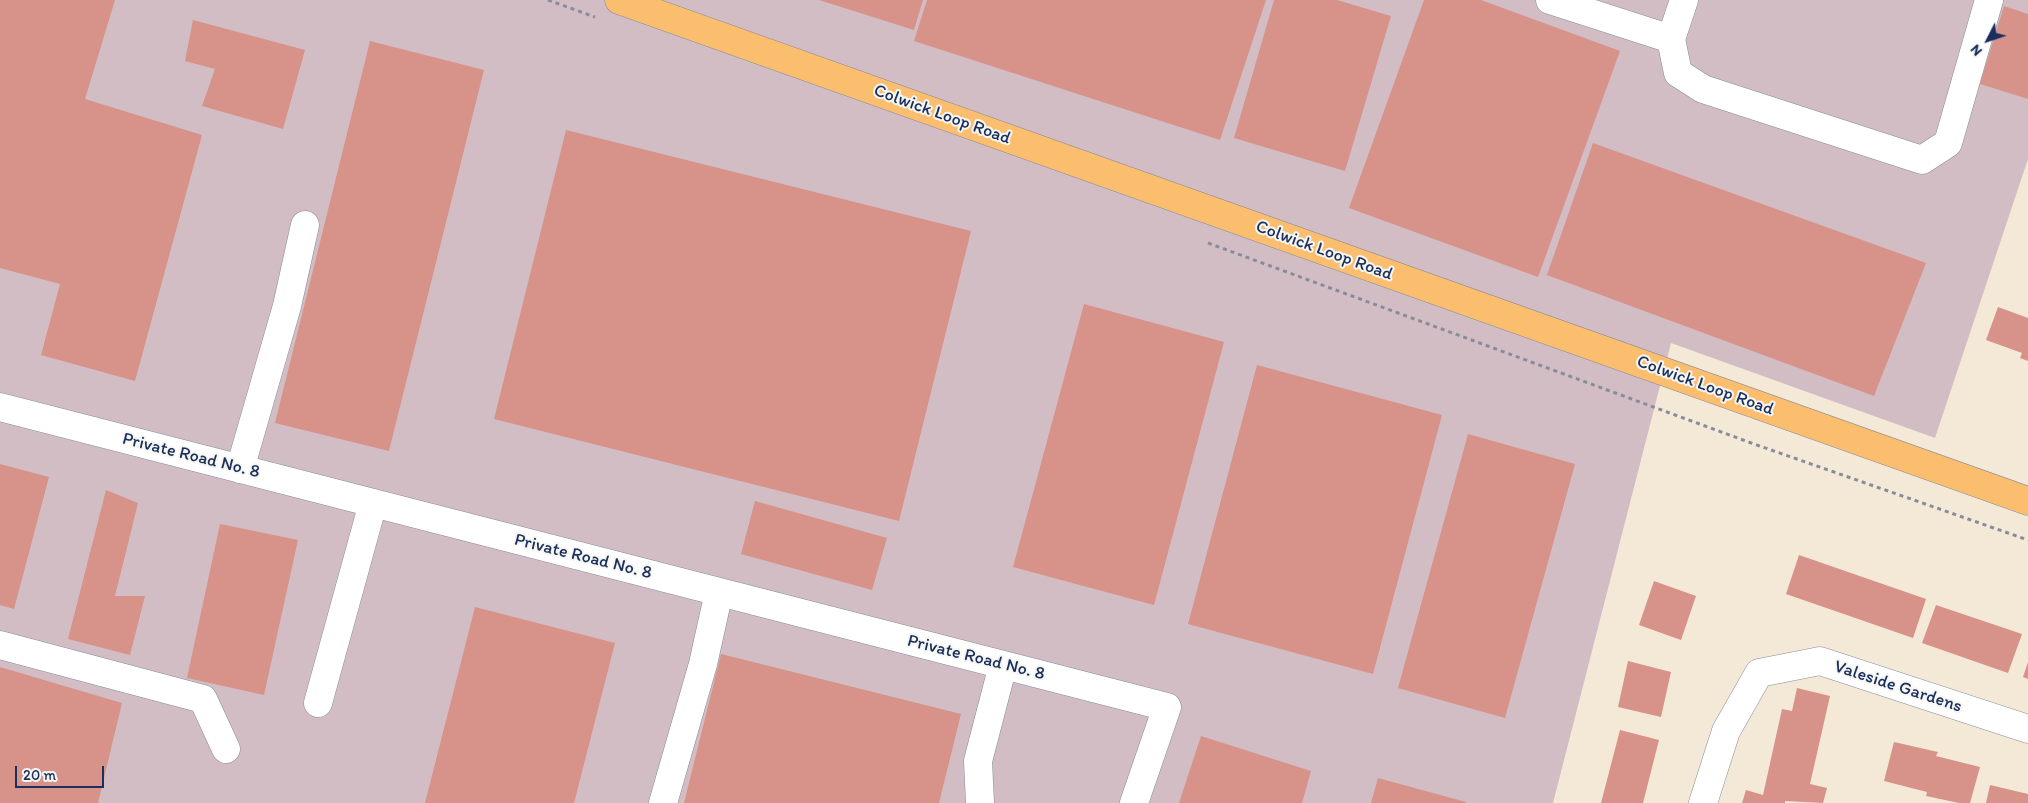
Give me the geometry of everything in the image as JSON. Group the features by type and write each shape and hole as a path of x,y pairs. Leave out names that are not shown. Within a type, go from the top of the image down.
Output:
{"main road":[{"name":"Colwick Loop Road","path":"611,10 2028,501"}],"street":[{"path":"1550,0 1671,39"},
{"path":"1684,0 1671,39 1678,73 1703,89 1922,160 1948,143 1989,0"},
{"path":"240,469 287,306 305,225"},
{"name":"Private Road No. 8","path":"0,407 1167,707 1134,803"},
{"path":"318,703 373,503"},
{"path":"663,803 703,664 719,592"},
{"path":"0,645 202,699 226,749"},
{"name":"Valeside Gardens","path":"1703,803 1726,731 1759,672 1820,661 2028,729"},
{"path":"980,803 978,761 1003,665"}],"path":[{"path":"548,0 611,10"},
{"path":"1202,241 1745,440 2028,540"}],"shaded area":[{"path":"0,0 2028,0 2028,159 1935,438 1671,343 1553,803 0,803"}],"building":[{"path":"0,0 115,0 85,99 202,135 135,381 41,355 60,284 0,268"},
{"path":"819,0 923,0 914,30"},
{"path":"927,0 1266,0 1220,140 914,41"},
{"path":"1274,0 1337,0 1391,16 1345,171 1234,138"},
{"path":"1424,0 1481,0 1620,51 1538,277 1349,208"},
{"path":"2004,6 2028,14 2028,99 1980,84"},
{"path":"193,20 305,50 283,129 202,106 215,69 185,61"},
{"path":"370,41 484,70 389,451 275,423"},
{"path":"566,130 971,231 899,521 494,419"},
{"path":"1593,143 1926,263 1874,396 1547,275"},
{"path":"1084,304 1224,342 1154,605 1013,567"},
{"path":"1998,307 2028,318 2028,361 2020,358 2022,353 1986,340"},
{"path":"1257,365 1442,415 1373,674 1188,624"},
{"path":"1468,434 1575,464 1505,718 1398,688"},
{"path":"0,464 49,477 14,609 0,605"},
{"path":"106,490 138,503 115,596 145,596 130,655 68,639"},
{"path":"755,501 887,538 872,590 741,554"},
{"path":"220,524 298,540 264,695 187,678"},
{"path":"1799,555 1926,599 1913,638 1786,594"},
{"path":"1654,581 1696,596 1681,640 1639,625"},
{"path":"1936,605 2022,634 2008,673 1922,643"},
{"path":"475,607 615,643 574,803 425,803"},
{"path":"721,654 961,714 939,803 684,803"},
{"path":"1628,661 1671,672 1661,717 1618,707"},
{"path":"2028,662 2028,679 2023,677"},
{"path":"0,667 122,703 98,803 0,803"},
{"path":"1797,688 1830,696 1810,784 1827,788 1823,803 1785,801 1785,803 1742,803 1746,790 1763,795 1782,709 1792,711"},
{"path":"1620,730 1659,740 1643,803 1601,803"},
{"path":"1201,736 1311,771 1302,803 1179,803"},
{"path":"1894,742 1938,752 1936,756 1980,767 1970,803 1959,803 1926,796 1927,792 1884,781"},
{"path":"1378,778 1466,802 1466,803 1371,803"},
{"path":"1990,785 2028,794 2028,803 1986,803"}]}
